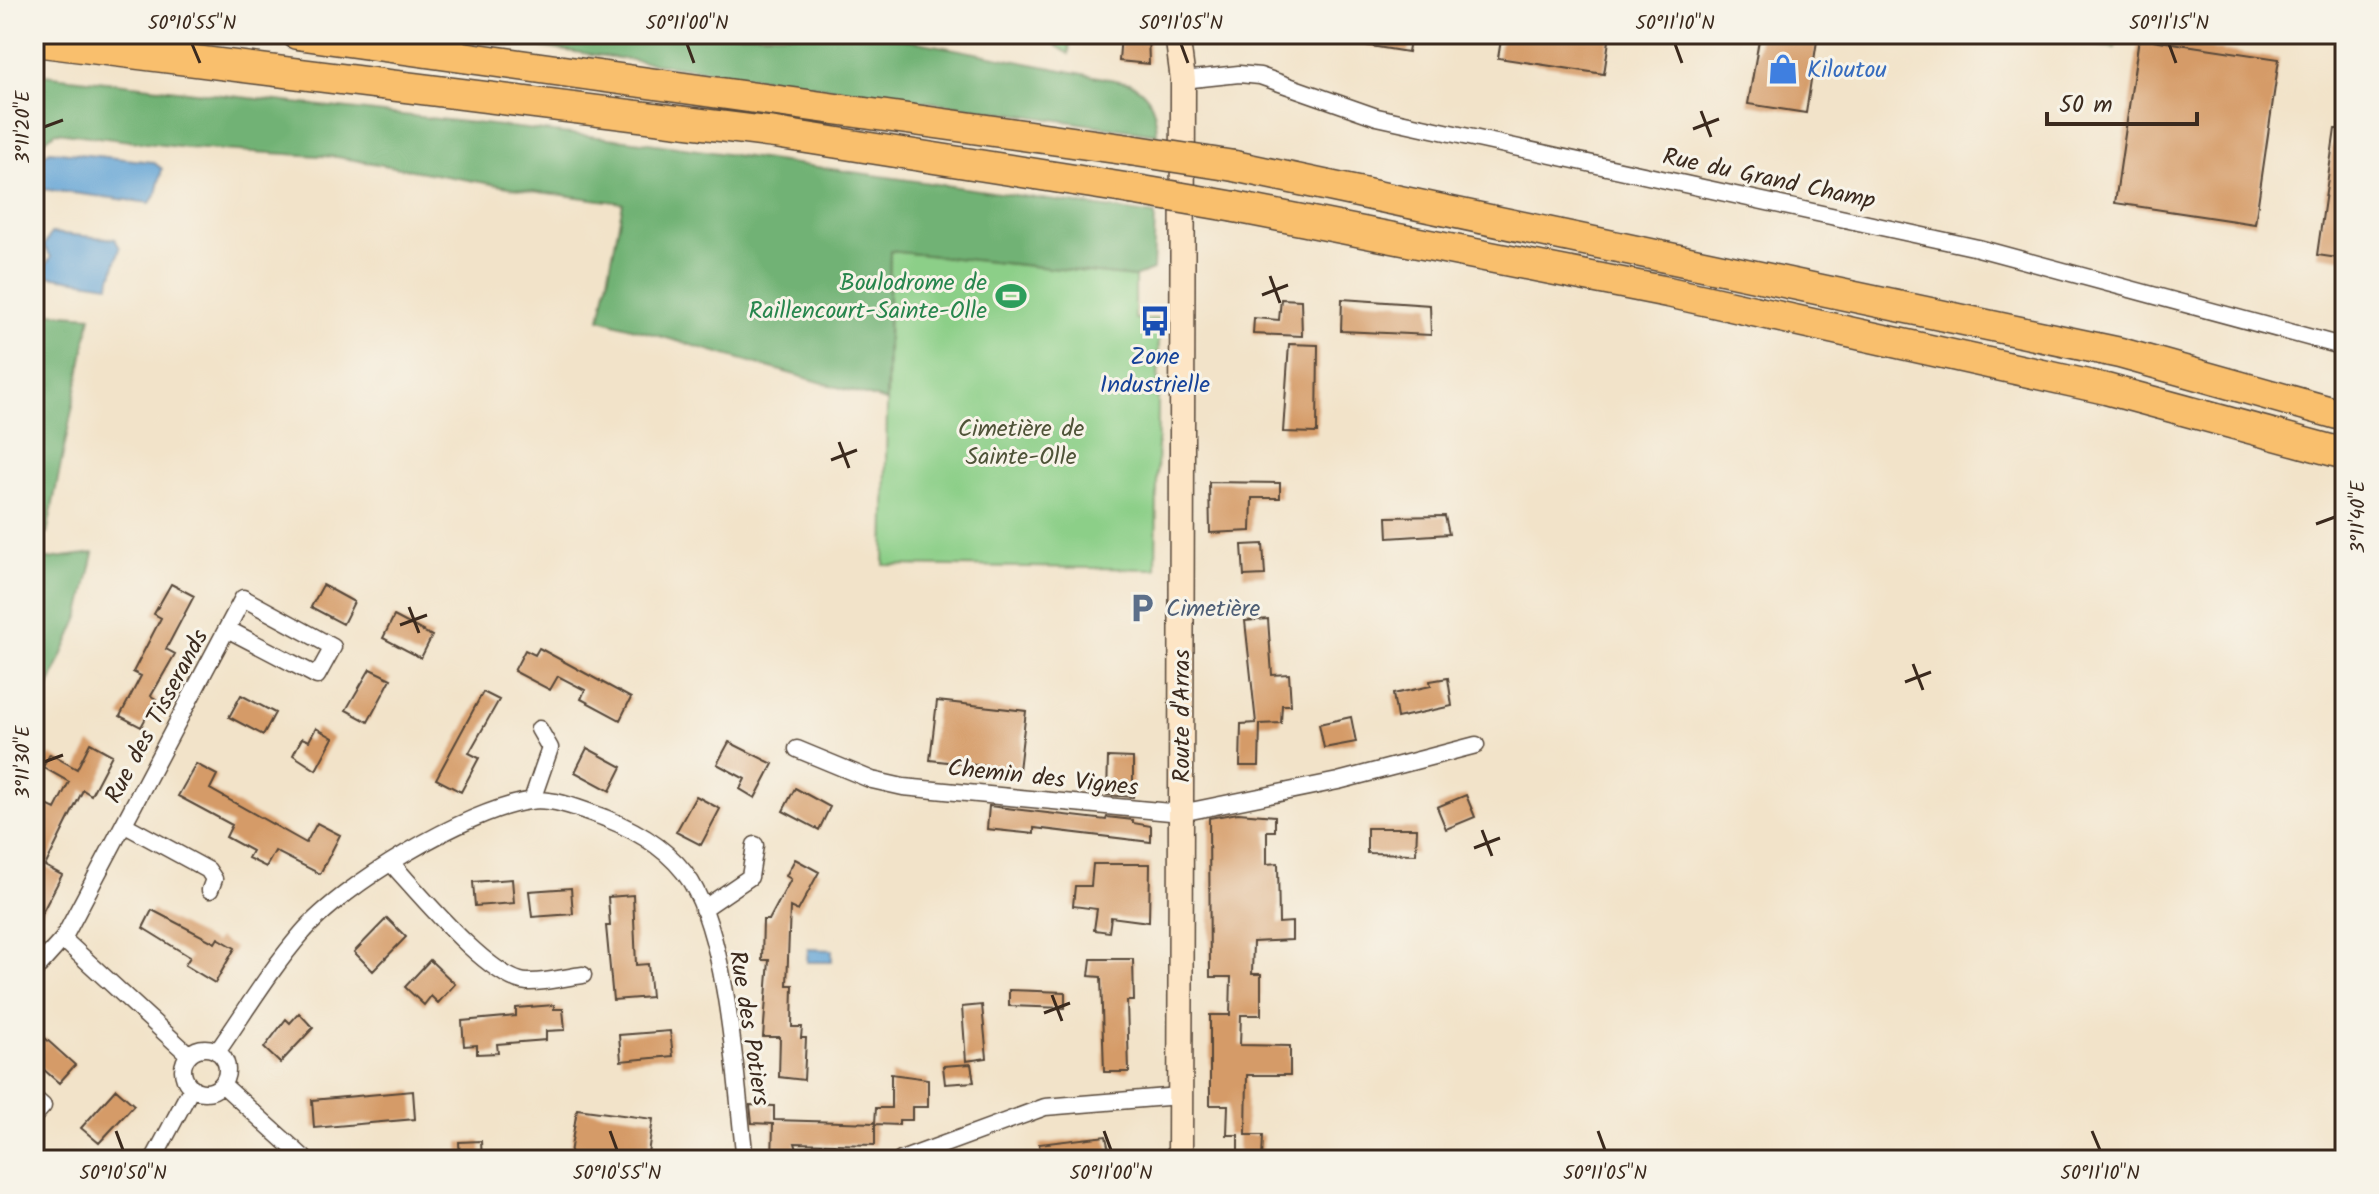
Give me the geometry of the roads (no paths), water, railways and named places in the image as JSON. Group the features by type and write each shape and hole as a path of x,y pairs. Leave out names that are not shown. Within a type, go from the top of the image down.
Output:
{"highway":[{"path":"297,34 1234,166 2120,353 2345,416"},
{"path":"34,41 760,131 1235,207 1668,292 2046,376 2345,454"}],"main road":[{"path":"1177,34 1183,80"},
{"path":"1183,80 1192,34"},
{"name":"Route d'Arras","path":"1180,1160 1183,80"}],"street":[{"name":"Rue du Grand Champ","path":"1183,80 1239,74 1260,76 1392,121 1978,248 2345,347"},
{"name":"Rue des Tisserands","path":"34,971 63,939 229,630 243,598 333,647 317,676 229,630"},
{"path":"532,800 550,748 539,729"},
{"name":"Chemin des Vignes","path":"797,749 872,780 903,787 1181,813 1338,781 1476,745"},
{"name":"Rue des Potiers","path":"217,1052 303,931 365,880 437,835 476,817 532,800 576,808 618,823 658,846 690,881 703,909 724,990 745,1160"},
{"name":"Rue des Tisserands","path":"125,825 208,870 214,879 210,890"},
{"path":"703,909 750,877 755,845"},
{"path":"392,864 452,929 502,974 526,982 583,975"},
{"path":"63,939 189,1055"},
{"path":"200,1048 217,1052 226,1063 222,1084 205,1091 192,1087 184,1075 189,1055 200,1048"},
{"path":"222,1084 306,1160"},
{"path":"153,1160 192,1087"},
{"path":"901,1160 1045,1107 1179,1096"},
{"path":"34,1098 43,1106 34,1116"}],"water":[{"path":"50,151 153,162 162,169 156,194 150,203 34,188 34,161"},
{"path":"51,233 115,239 120,248 109,285 40,275 51,257 44,246"},
{"path":"808,949 832,950 832,962 807,962"}],"place":[{"name":"Kiloutou","path":"1783,69"},
{"name":"Boulodrome de Raillencourt-Sainte-Olle","path":"1011,296"},
{"name":"Zone Industrielle","path":"1155,321"},
{"name":"Cimetière","path":"1142,608"}],"park label":[{"name":"Cimetière de Sainte-Olle","path":"1021,442"}]}
